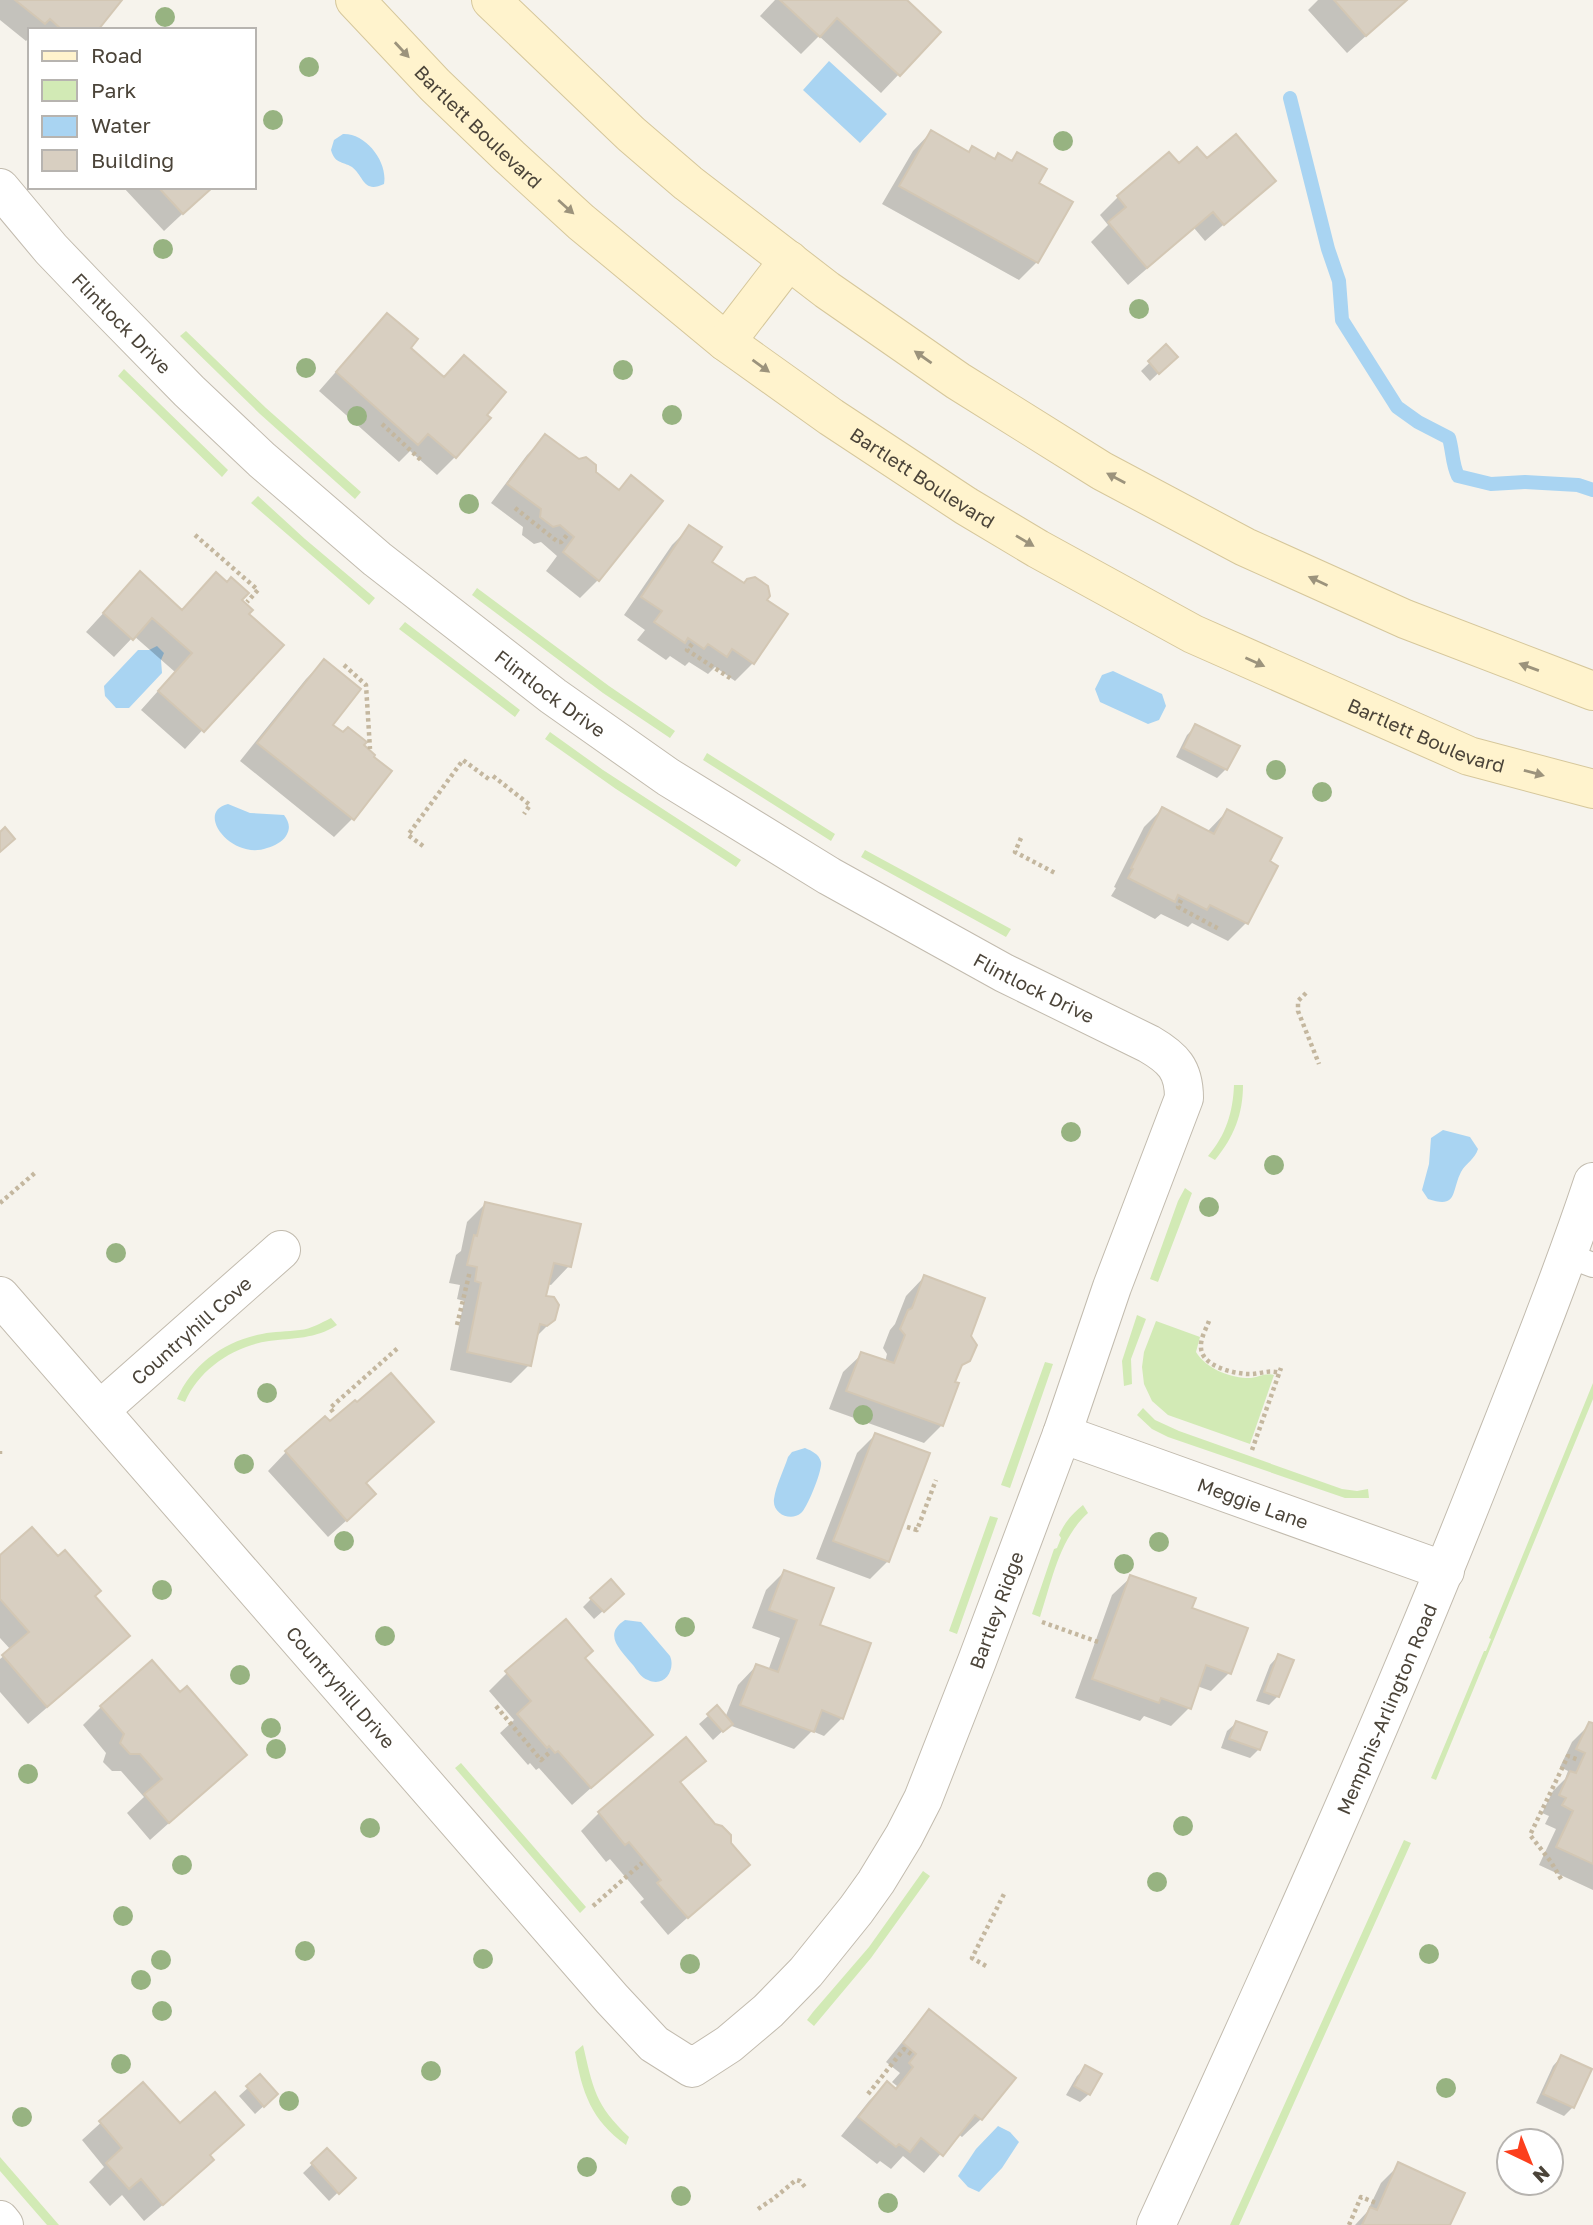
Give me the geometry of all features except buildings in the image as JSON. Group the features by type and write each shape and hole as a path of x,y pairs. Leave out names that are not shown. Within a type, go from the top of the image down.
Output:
{"main road":[{"name":"Bartlett Boulevard","path":"355,0 435,85 510,157 581,222 726,342 831,417 967,506 1038,549 1192,634 1469,756 1593,789"},
{"path":"491,0 631,134 688,183 827,290 958,381 1102,471 1245,547 1326,585 1490,653 1593,691"},
{"path":"726,342 789,260"}],"street":[{"name":"Flintlock Drive","path":"0,188 51,249 96,296 189,391 254,452 387,567 552,696 668,777 829,876 1004,974 1168,1055 1184,1082"},
{"name":"Bartley Ridge","path":"692,2068 729,2044 768,2011 806,1972 856,1910 904,1836 936,1769 1062,1434 1112,1287 1184,1098 1184,1082"},
{"name":"Memphis-Arlington Road","path":"1156,2225 1299,1912 1581,1261 1593,1182"},
{"name":"Countryhill Cove","path":"100,1410 281,1250"},
{"name":"Countryhill Drive","path":"0,1296 612,1999 654,2045 692,2068"},
{"name":"Meggie Lane","path":"1062,1434 1445,1571"},
{"path":"0,2220 4,2225"}],"path":[{"path":"382,424 423,462"},
{"path":"515,508 558,542 567,535"},
{"path":"195,535 258,590 247,602"},
{"path":"692,644 687,650 733,680"},
{"path":"344,665 366,685 370,749"},
{"path":"423,846 408,835 463,760 530,805 524,814"},
{"path":"1021,838 1015,852 1057,874"},
{"path":"1181,900 1178,907 1219,929"},
{"path":"1306,993 1298,1001 1298,1011 1319,1064"},
{"path":"0,1203 36,1172"},
{"path":"457,1325 470,1271"},
{"path":"1209,1321 1200,1344 1200,1351 1208,1360 1227,1370 1247,1374 1266,1370 1280,1371 1252,1450"},
{"path":"333,1412 330,1408 399,1347"},
{"path":"907,1527 917,1530 936,1480"},
{"path":"1042,1622 1101,1643"},
{"path":"496,1706 541,1760 550,1752"},
{"path":"1561,1879 1530,1835 1568,1756 1578,1760"},
{"path":"593,1906 642,1863"},
{"path":"986,1966 972,1958 1005,1892"},
{"path":"869,2094 904,2049 911,2054"},
{"path":"758,2208 796,2180 805,2187"},
{"path":"1349,2225 1361,2197 1376,2203"}],"green space":[{"path":"186,331 266,408 361,492 355,499 260,414 180,336"},
{"path":"124,369 228,470 222,477 118,376"},
{"path":"258,496 375,598 369,605 251,503"},
{"path":"477,588 609,686 675,731 670,738 603,693 472,595"},
{"path":"405,622 520,710 515,717 399,629"},
{"path":"550,732 741,860 736,867 616,789 545,739"},
{"path":"707,753 835,834 831,841 703,760"},
{"path":"865,850 1011,929 1006,937 861,857"},
{"path":"1234,1085 1243,1085 1239,1115 1232,1134 1215,1160 1208,1156 1220,1140 1227,1123"},
{"path":"1185,1188 1192,1193 1158,1282 1150,1279"},
{"path":"1137,1315 1146,1319 1131,1359 1132,1384 1124,1386 1122,1361"},
{"path":"331,1318 337,1325 321,1333 256,1344 231,1354 199,1379 185,1402 177,1399 191,1375 223,1348 248,1337 295,1331"},
{"path":"1156,1321 1200,1337 1196,1352 1205,1363 1218,1371 1246,1378 1274,1375 1250,1444 1168,1415 1152,1401 1144,1384 1142,1367 1144,1352"},
{"path":"1045,1362 1053,1364 1010,1488 1001,1485"},
{"path":"1593,1383 1593,1399 1436,1780 1431,1778 1491,1639 1489,1638"},
{"path":"1143,1408 1155,1420 1179,1431 1342,1489 1368,1489 1369,1498 1345,1498 1168,1437 1152,1429 1137,1415"},
{"path":"1083,1505 1088,1513 1078,1523 1063,1548 1040,1617 1032,1614 1054,1549 1061,1538 1059,1535 1069,1518"},
{"path":"990,1516 998,1518 957,1634 949,1631"},
{"path":"461,1763 586,1907 580,1913 455,1768"},
{"path":"1404,1840 1411,1843 1239,2225 1230,2225"},
{"path":"923,1871 930,1876 871,1958 814,2026 807,2020 869,1947"},
{"path":"583,2045 597,2095 609,2115 629,2137 626,2145 604,2126 590,2104 575,2052"},
{"path":"0,2157 59,2225 47,2225 0,2171"}],"water":[{"path":"829,61 887,114 860,143 803,90"},
{"path":"343,134 360,138 374,150 383,167 384,184 377,187 368,185 352,167 335,158 331,150 334,140"},
{"path":"157,646 164,653 161,660 162,673 129,708 116,708 105,696 104,686 138,650 149,650"},
{"path":"1113,671 1162,694 1166,706 1159,720 1148,724 1100,702 1095,689 1102,675"},
{"path":"228,804 250,813 284,815 289,825 288,833 280,842 270,847 254,850 241,848 230,842 216,825 215,816 218,809"},
{"path":"1443,1130 1470,1137 1478,1149 1461,1172 1452,1197 1438,1202 1428,1199 1422,1190 1429,1164 1431,1138"},
{"path":"805,1448 819,1457 820,1472 804,1510 797,1516 783,1515 774,1504 775,1494 788,1457 792,1452"},
{"path":"625,1620 641,1622 670,1656 670,1672 664,1680 654,1682 643,1678 619,1648 614,1637 615,1631"},
{"path":"998,2126 1010,2132 1019,2142 1002,2168 979,2192 968,2187 958,2176 976,2149"}],"waterway":[{"path":"1290,98 1328,249 1339,281 1342,320 1397,407 1418,422 1449,438 1458,476 1491,484 1525,482 1578,485 1593,490"}]}
